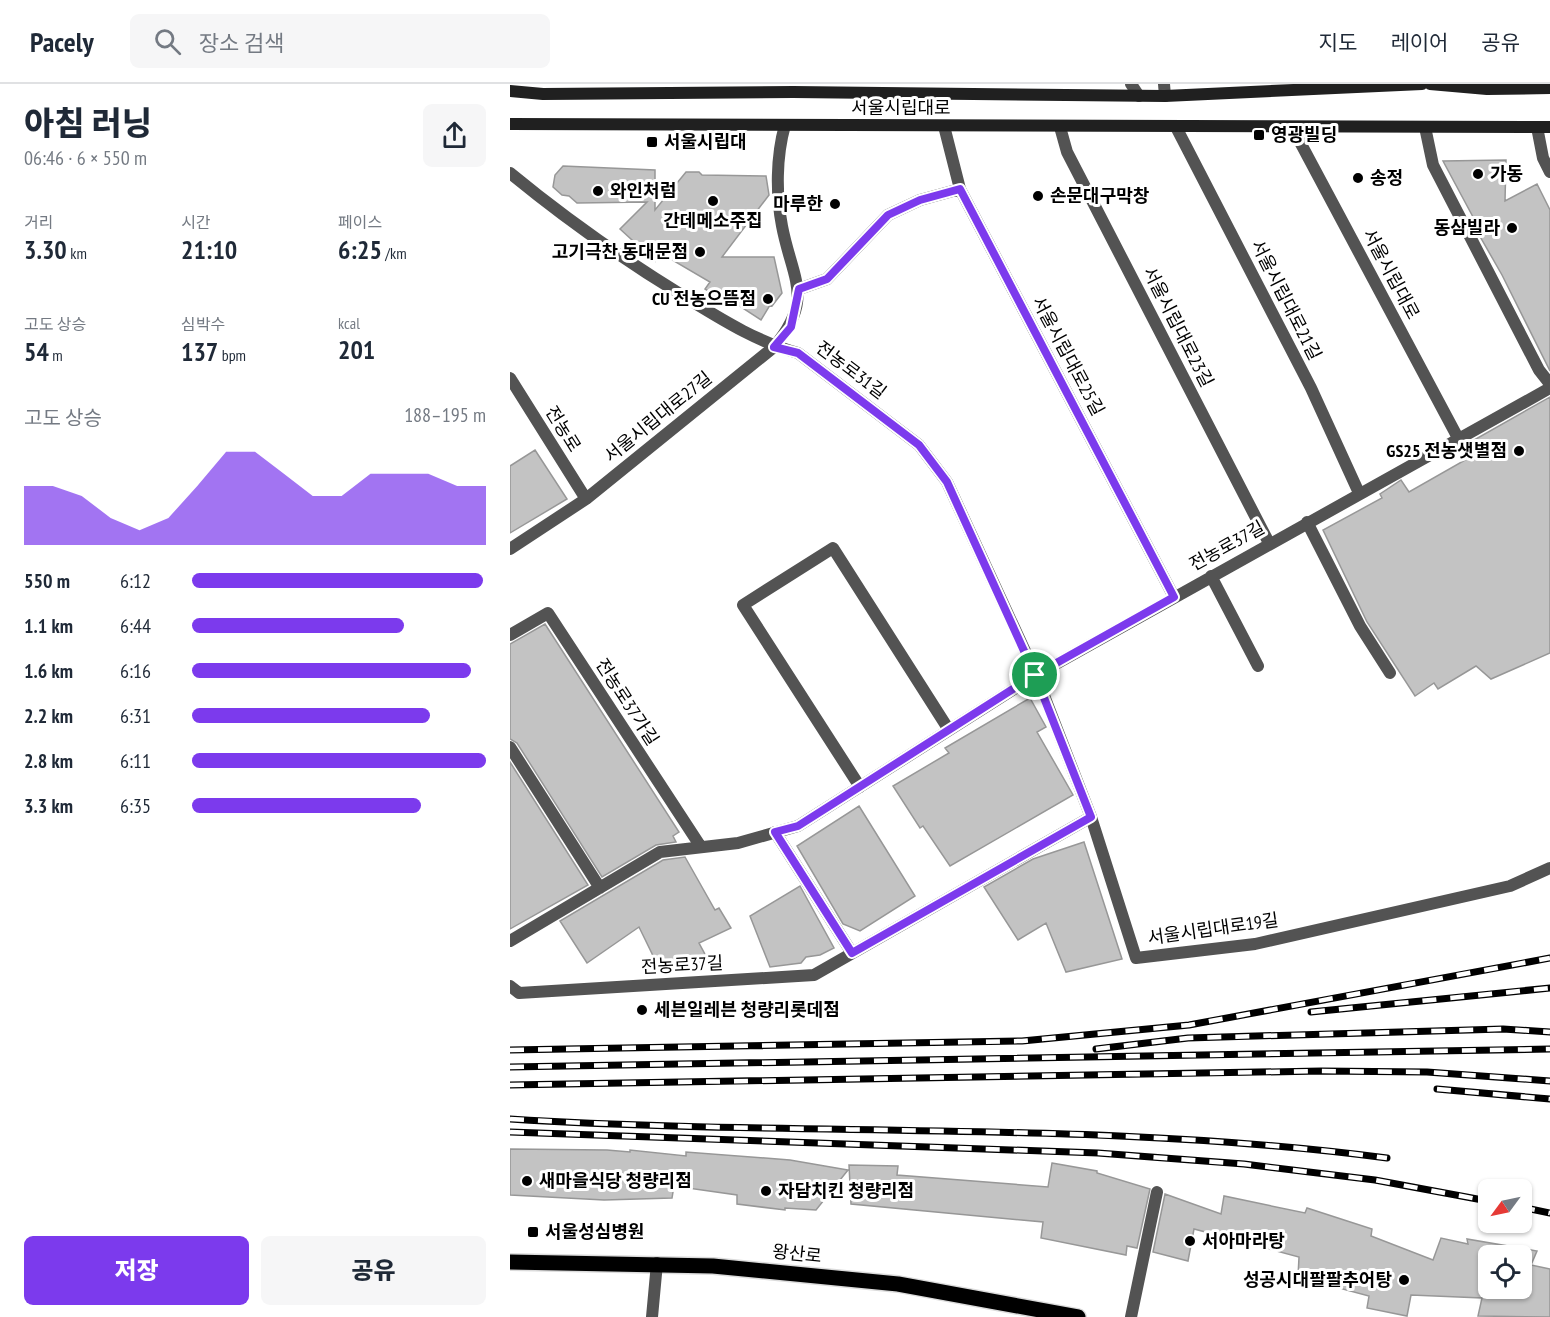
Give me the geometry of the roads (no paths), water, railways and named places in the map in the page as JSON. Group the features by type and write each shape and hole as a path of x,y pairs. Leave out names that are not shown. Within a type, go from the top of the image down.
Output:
{"main road":[{"name":"서울시립대로","path":"510,91 543,94 794,88 1138,96 1164,90 1422,84"},
{"path":"1430,84 1487,89 1550,88"},
{"name":"서울시립대로","path":"510,124 1550,127"},
{"name":"왕산로","path":"510,1262 657,1263 898,1284 1078,1317"}],"street":[{"path":"1131,84 1138,96"},
{"name":"서울시립대로27길","path":"510,549 586,499 774,347 791,327 799,289 782,225 777,152 784,125"},
{"name":"서울시립대로25길","path":"944,126 960,189 1174,597"},
{"name":"서울시립대로23길","path":"1060,127 1067,152 1269,543"},
{"name":"서울시립대로21길","path":"1176,127 1311,388 1359,493"},
{"name":"서울시립대로","path":"1292,127 1458,438"},
{"path":"1425,127 1432,165 1539,370 1550,386"},
{"path":"1537,127 1542,158 1550,172"},
{"name":"전농로31길","path":"510,173 610,250 731,326 774,347 798,353 919,445 947,482 1035,675"},
{"path":"799,289 827,279 888,215 920,200 960,189"},
{"name":"전농로","path":"510,378 586,499"},
{"name":"전농로37길","path":"510,941 660,852 738,843 798,826 1035,675 1550,386"},
{"path":"1307,522 1359,626 1390,673"},
{"path":"860,787 743,605 833,548 949,730"},
{"path":"1211,576 1258,666"},
{"name":"전농로37가길","path":"510,635 548,613 701,847"},
{"name":"서울시립대로19길","path":"1035,675 1091,817 1136,958 1255,945 1510,886 1550,868"},
{"path":"510,747 600,888"},
{"name":"전농로37길","path":"510,986 519,993 814,975 1091,817"},
{"path":"775,832 852,953"},
{"path":"1131,1317 1157,1192"},
{"path":"652,1317 657,1263"}],"railway":[{"path":"510,1050 1022,1041 1189,1025 1550,958"},
{"path":"1311,1012 1550,988"},
{"path":"1096,1049 1188,1038 1503,1029 1550,1032"},
{"path":"510,1067 1550,1049"},
{"path":"510,1085 1321,1071 1427,1072 1550,1081"},
{"path":"1437,1089 1550,1099"},
{"path":"510,1119 620,1124 1168,1138 1278,1146 1387,1158"},
{"path":"510,1132 1098,1153 1244,1164 1375,1180 1478,1199"},
{"path":"1532,1209 1550,1213"}],"place":[{"name":"영광빌딩","path":"1259,135"},
{"name":"서울시립대","path":"652,142"},
{"name":"가동","path":"1478,174"},
{"name":"송정","path":"1358,178"},
{"name":"와인처럼","path":"598,191"},
{"name":"손문대구막창","path":"1038,196"},
{"name":"간데메소주집","path":"713,201"},
{"name":"마루한","path":"835,204"},
{"name":"동삼빌라","path":"1512,228"},
{"name":"고기극찬 동대문점","path":"700,252"},
{"name":"CU 전농으뜸점","path":"768,299"},
{"name":"GS25 전농샛별점","path":"1519,451"},
{"name":"세븐일레븐 청량리롯데점","path":"642,1010"},
{"name":"새마을식당 청량리점","path":"527,1181"},
{"name":"자담치킨 청량리점","path":"766,1191"},
{"name":"서울성심병원","path":"533,1232"},
{"name":"서아마라탕","path":"1190,1241"},
{"name":"성공시대팔팔추어탕","path":"1404,1280"}]}
